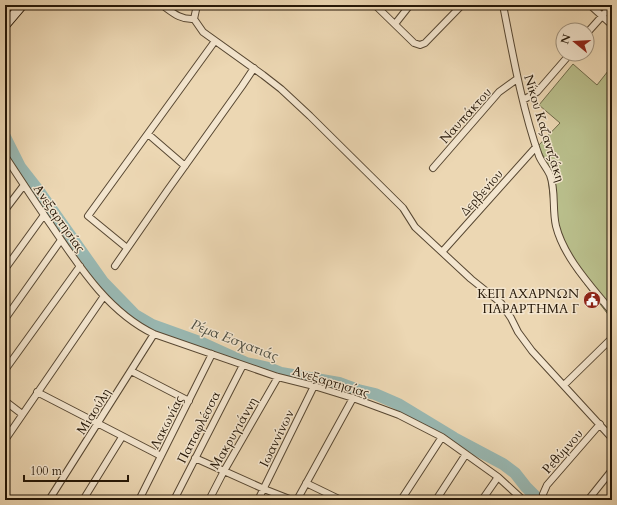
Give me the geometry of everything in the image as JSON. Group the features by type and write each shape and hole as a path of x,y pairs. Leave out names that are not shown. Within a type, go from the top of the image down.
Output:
{"street":[{"path":"5,25 22,5"},
{"path":"162,5 178,16 194,19"},
{"path":"197,5 194,19 203,32 281,89 403,208 415,227 471,279 501,303 518,332 532,351 612,436"},
{"path":"395,24 410,5"},
{"path":"378,6 414,43 420,45 425,43 462,5"},
{"name":"Νίκου Καζαντζάκη","path":"503,5 517,79 540,158 550,174 556,226 564,248 581,273 612,312"},
{"path":"590,5 612,25"},
{"path":"595,24 612,5"},
{"path":"127,248 88,216 215,41"},
{"path":"523,100 537,92 563,62"},
{"path":"115,266 254,68"},
{"name":"Ναυπάκτου","path":"433,168 499,92 517,79"},
{"path":"148,134 185,166"},
{"name":"Δερβενίου","path":"442,252 536,146"},
{"name":"Ανεξαρτησίας","path":"5,156 80,266 104,296 129,319 141,327 154,334 278,377 353,398 399,415 442,438 466,454 498,476 523,500"},
{"path":"5,210 24,185"},
{"path":"5,270 44,215"},
{"path":"5,319 61,240"},
{"path":"5,370 80,266"},
{"path":"5,440 104,296"},
{"name":"Μιαούλη","path":"49,500 98,425 154,334"},
{"path":"564,385 612,338"},
{"name":"Λακωνίας","path":"139,500 212,354"},
{"name":"Παπαφλέσσα","path":"174,500 243,365"},
{"path":"131,371 189,401"},
{"name":"Μακρυγιάννη","path":"209,500 278,377"},
{"name":"Ιωαννίνων","path":"258,500 314,386"},
{"path":"37,392 98,425 161,456"},
{"path":"297,500 353,398"},
{"path":"5,401 22,414"},
{"name":"Ρεθύμνου","path":"543,494 547,485 600,424"},
{"path":"83,500 122,437"},
{"path":"402,500 442,438"},
{"path":"436,500 466,454"},
{"path":"195,458 292,500"},
{"path":"588,500 612,470"},
{"path":"482,500 498,476"},
{"path":"306,483 341,500"},
{"path":"5,498 9,500"}],"green space":[{"path":"573,64 597,85 612,66 612,315 610,317 575,271 560,245 553,221 548,177 542,167 546,161 538,146 560,123 539,105"}],"waterway":[{"name":"Ρέμα Εσχατιάς","path":"5,137 20,167 103,282 135,315 152,325 202,343 246,363 269,368 281,373 339,383 375,394 398,404 454,438 503,464 515,473 539,500"}],"place":[{"name":"ΚΕΠ ΑΧΑΡΝΩΝ ΠΑΡΑΡΤΗΜΑ Γ","path":"592,300"}]}
